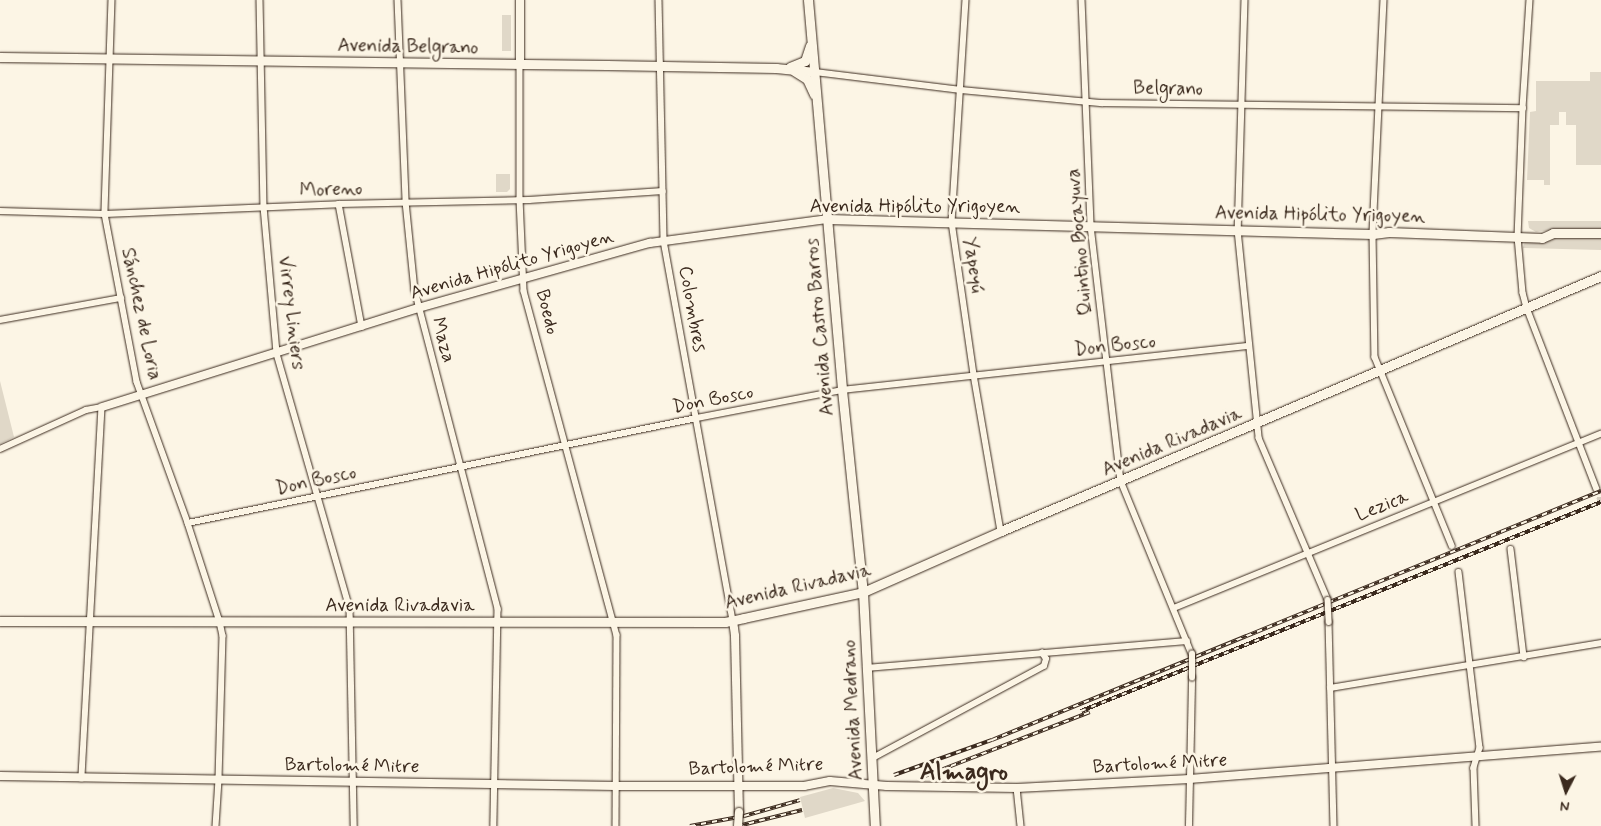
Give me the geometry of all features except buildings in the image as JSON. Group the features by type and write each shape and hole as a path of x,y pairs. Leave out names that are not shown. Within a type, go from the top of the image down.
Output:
{"main road":[{"name":"Avenida Castro Barros","path":"808,0 819,108 842,390 862,592"},
{"path":"776,68 796,66 805,61 809,50 811,34"},
{"name":"Avenida Belgrano","path":"0,56 776,68 815,72"},
{"path":"789,69 802,75 809,82 819,108"},
{"name":"Avenida Hipólito Yrigoyen","path":"828,219 1373,234 1389,232 1518,238 1545,238 1553,233 1601,233"},
{"name":"Avenida Rivadavia","path":"0,622 733,621 862,592 1601,276"},
{"name":"Avenida Medrano","path":"862,592 875,826"}],"street":[{"name":"Sánchez de Loria","path":"112,0 105,214 142,394 188,523 223,636 216,826"},
{"name":"Virrey Liniers","path":"260,0 264,207 277,354 350,608 354,826"},
{"name":"Maza","path":"398,0 406,202 418,308 462,467 498,609 494,826"},
{"name":"Boedo","path":"520,0 520,199 524,290 617,635 616,826"},
{"name":"Colombres","path":"659,0 664,241 733,621"},
{"name":"Yapeyú","path":"966,0 952,222 974,375 1001,531"},
{"name":"Quintino Bocayuva","path":"1082,0 1091,226 1121,481 1192,654 1190,780"},
{"path":"1245,0 1238,230 1249,346 1259,438 1328,600 1334,826"},
{"path":"1384,0 1373,234 1375,357 1379,371 1435,500 1452,546"},
{"path":"1530,0 1522,108 1518,238 1523,293 1527,308 1597,489"},
{"name":"Belgrano","path":"815,72 960,90 1086,102 1522,108"},
{"name":"Moreno","path":"0,210 105,214 339,204 520,199 663,191"},
{"path":"339,204 362,327"},
{"name":"Avenida Hipólito Yrigoyen","path":"102,406 277,354 418,308 664,241 828,219"},
{"path":"0,320 121,298"},
{"name":"Don Bosco","path":"188,523 842,390 1249,346"},
{"path":"0,449 86,410 102,406 82,778"},
{"name":"Lezica","path":"1174,608 1435,500 1601,434"},
{"path":"1511,549 1524,657"},
{"path":"1459,572 1480,748 1474,768 1476,826"},
{"path":"733,621 735,636 738,826"},
{"path":"866,668 1187,641"},
{"path":"1330,688 1601,643"},
{"path":"871,759 1044,666 1046,659 1042,653"},
{"name":"Bartolomé Mitre","path":"0,776 616,786 804,786 830,781 873,786 1017,788 1190,780 1601,747"},
{"path":"1189,826 1190,780"},
{"path":"1017,788 1021,826"}],"shaded area":[{"path":"502,15 511,15 511,51 502,51"},
{"path":"1590,72 1601,72 1601,165 1576,165 1576,125 1566,125 1566,112 1559,112 1559,125 1550,125 1550,185 1544,185 1544,180 1527,180 1530,112 1536,111 1536,81 1590,81"},
{"path":"496,174 510,174 510,189 507,192 496,192"},
{"path":"1528,221 1601,221 1601,230 1552,230 1536,232 1529,228"},
{"path":"1554,238 1601,238 1601,250 1523,248 1525,241"},
{"path":"0,381 14,437 0,444"},
{"path":"833,788 858,793 865,801 805,818 800,797"}],"tunnel":[{"path":"1597,489 1601,502"}],"railway":[{"path":"894,775 992,740 1601,491"},
{"path":"1081,711 1601,502"},
{"path":"920,778 1090,712"},
{"path":"690,826 744,816 800,800"},
{"path":"738,826 802,810"}],"district":[{"name":"Almagro","path":"964,773"}]}
